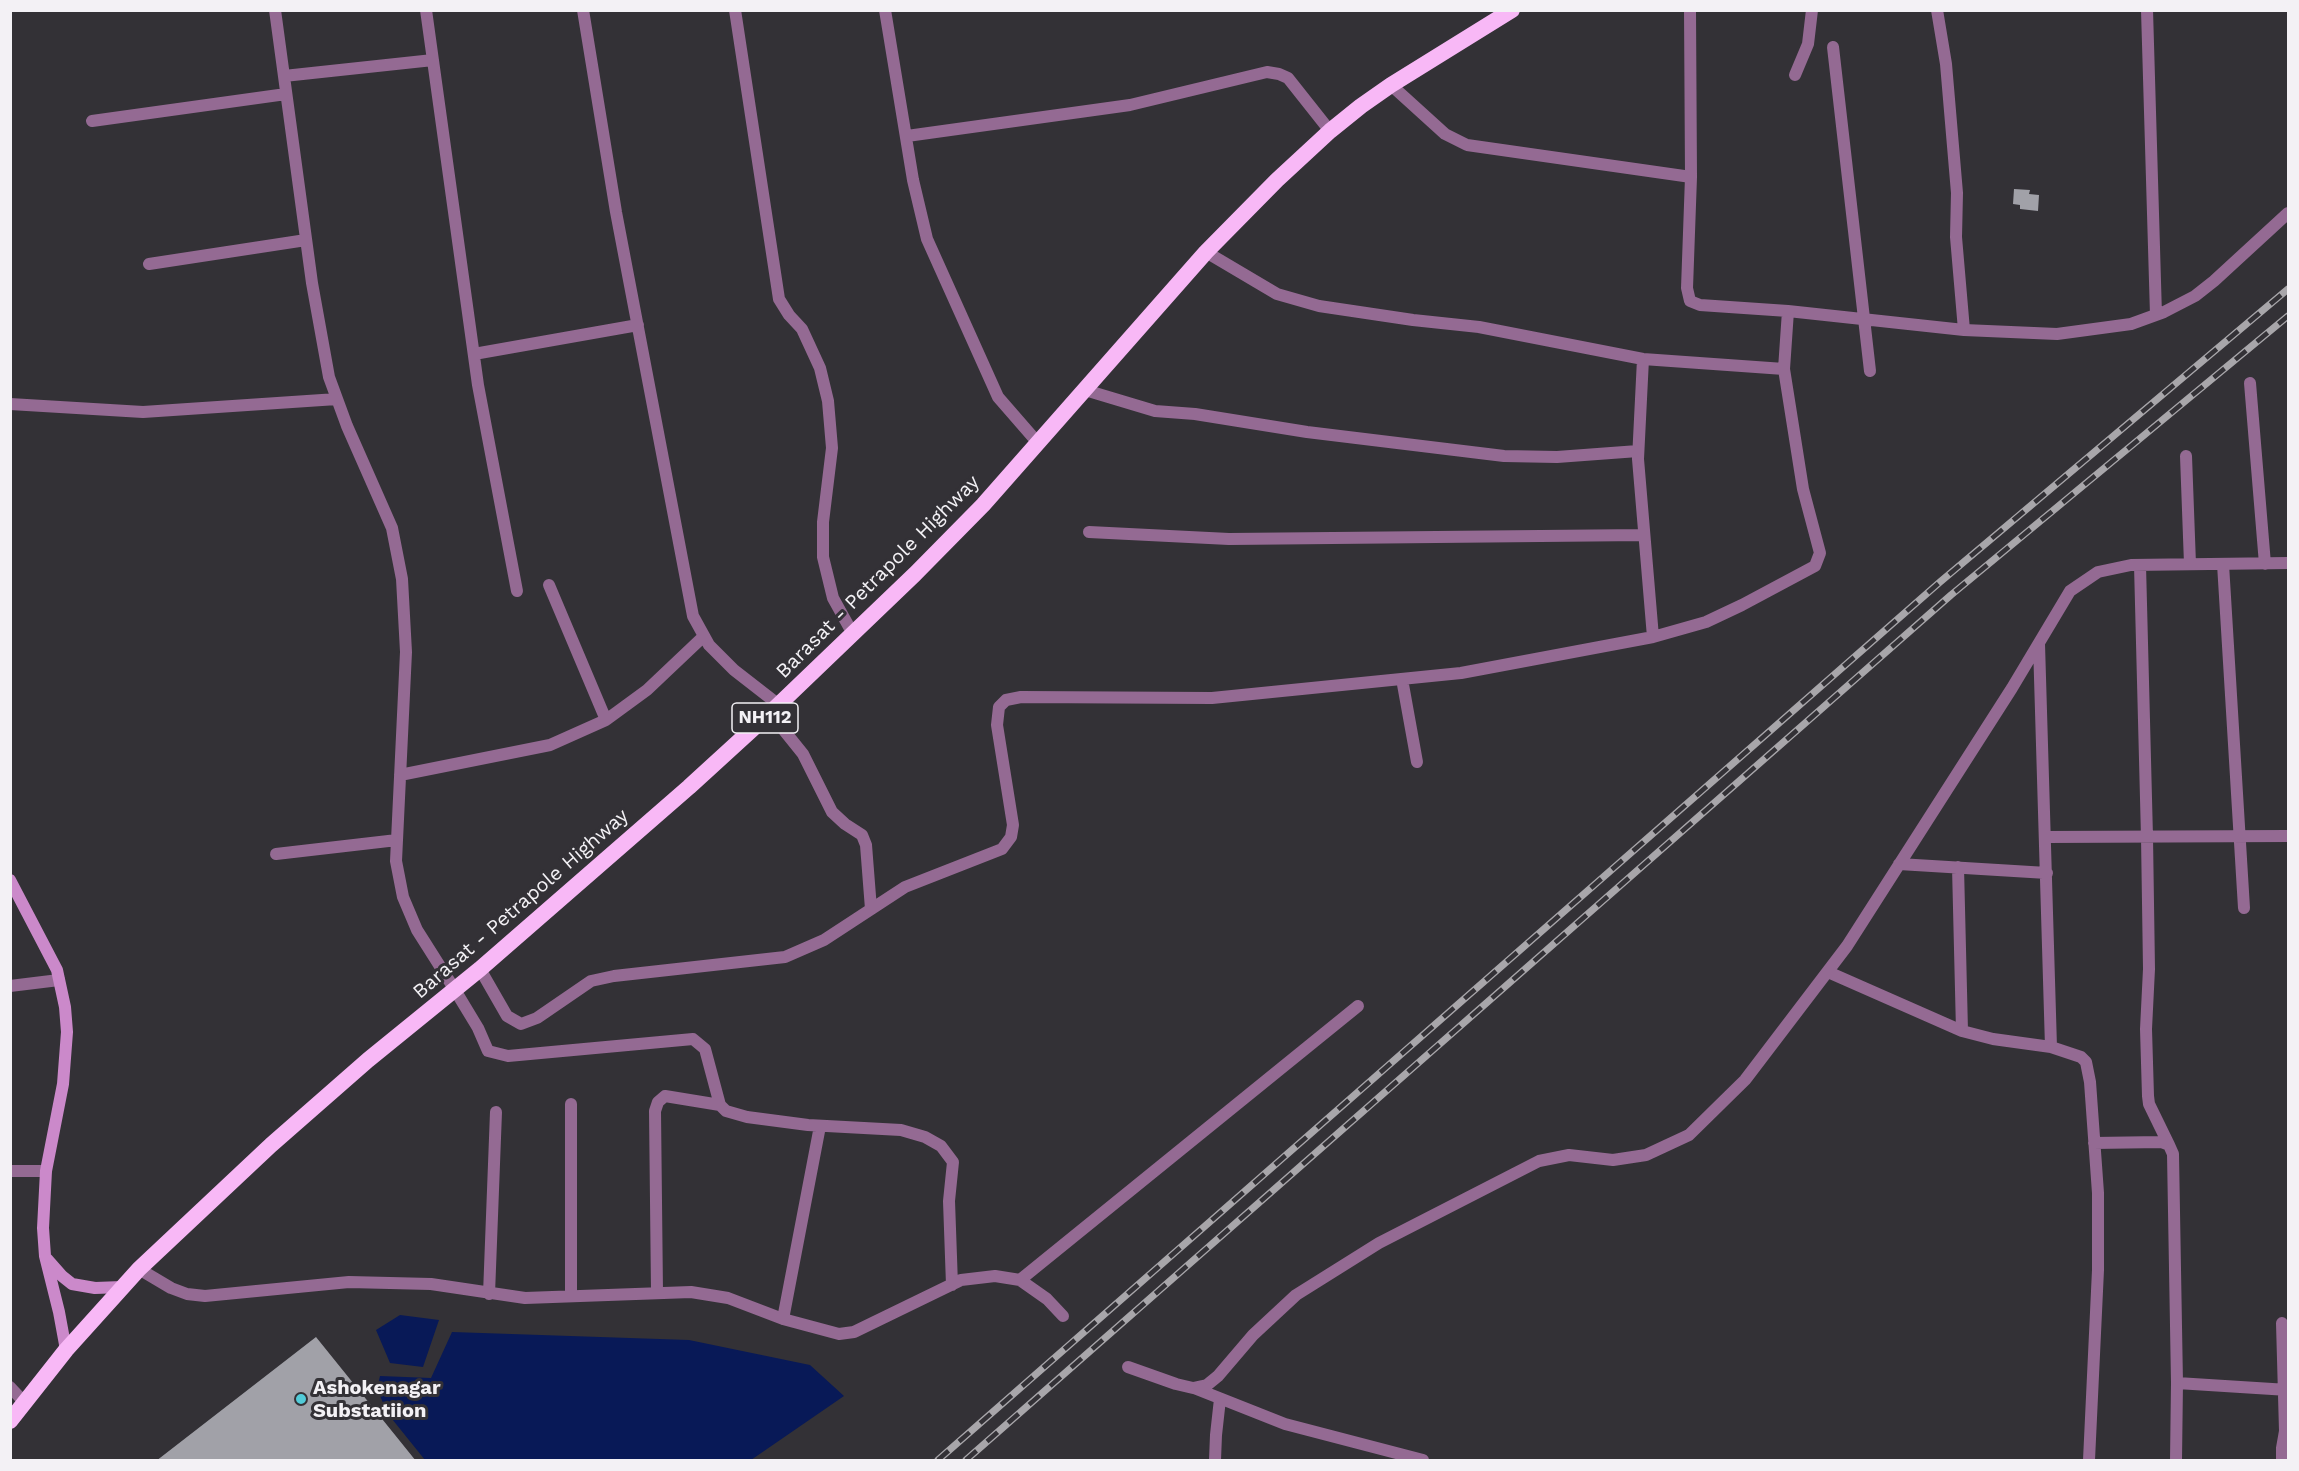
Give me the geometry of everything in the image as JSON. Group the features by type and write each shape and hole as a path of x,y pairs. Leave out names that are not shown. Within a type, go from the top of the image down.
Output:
{"highway":[{"name":"Barasat - Petrapole Highway","path":"10,1421 66,1350 139,1269 271,1145 368,1060 480,969 689,787 853,634 983,505 1245,210 1330,131 1391,85 1512,10"}],"main road":[{"path":"10,880 51,955 59,980 67,1032 63,1084 46,1171 43,1228 45,1256 66,1350"},
{"path":"45,1256 72,1284 95,1288 122,1287"}],"street":[{"path":"275,10 306,240 329,377 347,426 392,528 402,579 406,652 396,861 403,897 417,930 455,990 488,1051 508,1056 693,1039 705,1049 720,1105 726,1111 820,1126 901,1130 925,1137 941,1146 953,1162 949,1201 952,1285"},
{"path":"426,10 474,354 517,591"},
{"path":"583,10 616,212 693,616 708,645 775,709 803,754 832,812 862,835 866,844 871,909"},
{"path":"735,10 779,299 802,329 820,368 828,401 832,447 823,522 823,557 833,598 853,634"},
{"path":"885,10 913,180 927,239 998,398 1038,444"},
{"path":"1690,10 1691,177 1687,288 1690,301 1700,305 1788,311 1964,330 2057,334 2131,324 2195,296 2289,213"},
{"path":"1795,75 1808,44 1812,10"},
{"path":"1937,10 1946,64 1957,193 1956,237 1964,330"},
{"path":"2147,10 2156,315"},
{"path":"1833,47 1870,371"},
{"path":"284,76 433,60"},
{"path":"907,136 1130,105 1267,72 1288,78 1330,131"},
{"path":"1391,85 1445,134 1467,145 1691,177"},
{"path":"92,121 286,94"},
{"path":"149,264 306,240"},
{"path":"1206,252 1277,294 1319,306 1479,327 1643,359 1784,369"},
{"path":"480,969 507,1016 521,1024 537,1018 591,981 614,976 785,957 824,940 905,887 1002,849 1011,837 1013,825 997,725 999,707 1006,700 1021,697 1212,698 1461,673 1653,637 1706,622 1801,576 1815,566 1820,553 1803,489 1784,369 1788,311"},
{"path":"474,354 638,325"},
{"path":"1643,359 1638,452 1653,637"},
{"path":"2250,383 2265,564"},
{"path":"1085,390 1155,411 1195,414 1307,432 1504,456 1557,457 1638,452"},
{"path":"10,404 143,412 338,399"},
{"path":"2186,456 2190,564"},
{"path":"1089,532 1229,539 1644,535"},
{"path":"1193,1388 1207,1385 1218,1376 1253,1335 1296,1295 1379,1243 1539,1161 1569,1155 1613,1160 1646,1155 1689,1135 1745,1080 1828,972 1899,864 2070,591 2098,572 2131,565 2289,563"},
{"path":"2223,564 2244,908"},
{"path":"2140,565 2149,969 2146,1029 2148,1096 2149,1104 2173,1154 2174,1166 2176,1461"},
{"path":"549,585 606,720"},
{"path":"400,775 550,745 606,720 647,690 704,636"},
{"path":"2039,643 2051,1047"},
{"path":"1402,679 1417,762"},
{"path":"2046,837 2289,836"},
{"path":"276,854 397,840"},
{"path":"1899,864 2047,873"},
{"path":"1958,867 1962,1030"},
{"path":"1828,972 1962,1030 1993,1039 2051,1047 2081,1057 2086,1062 2090,1082 2097,1193 2098,1270 2089,1461"},
{"path":"10,986 59,980"},
{"path":"1020,1280 1358,1006"},
{"path":"657,1292 655,1111 658,1102 665,1096 720,1105"},
{"path":"571,1104 571,1295"},
{"path":"489,1294 496,1112"},
{"path":"783,1319 820,1126"},
{"path":"2094,1143 2161,1142 2169,1145"},
{"path":"10,1171 46,1171"},
{"path":"139,1269 171,1288 196,1295 361,1282 431,1284 525,1298 691,1292 728,1298 783,1319 839,1334 854,1332 961,1280 995,1276 1020,1280 1047,1299 1063,1316"},
{"path":"2282,1323 2286,1390 2283,1461"},
{"path":"1128,1367 1148,1376 1193,1388 1285,1424 1423,1461"},
{"path":"2177,1383 2286,1390"},
{"path":"10,1387 25,1403"},
{"path":"1215,1461 1220,1399"}],"shaded area":[{"path":"400,1315 439,1320 423,1367 390,1363 376,1330"},
{"path":"452,1332 689,1340 810,1365 844,1396 751,1460 425,1460 388,1414 377,1389 380,1376 431,1378"}],"building":[{"path":"2014,189 2030,190 2029,194 2039,195 2038,211 2020,209 2020,205 2013,204"},
{"name":"Ashokenagar Substatiion","path":"316,1337 416,1461 156,1461"}],"railway":[{"path":"938,1460 1940,582 2288,289"},
{"path":"966,1460 1951,595 2288,316"}],"place":[{"name":"Ashokenagar Substatiion","path":"301,1399"}]}
